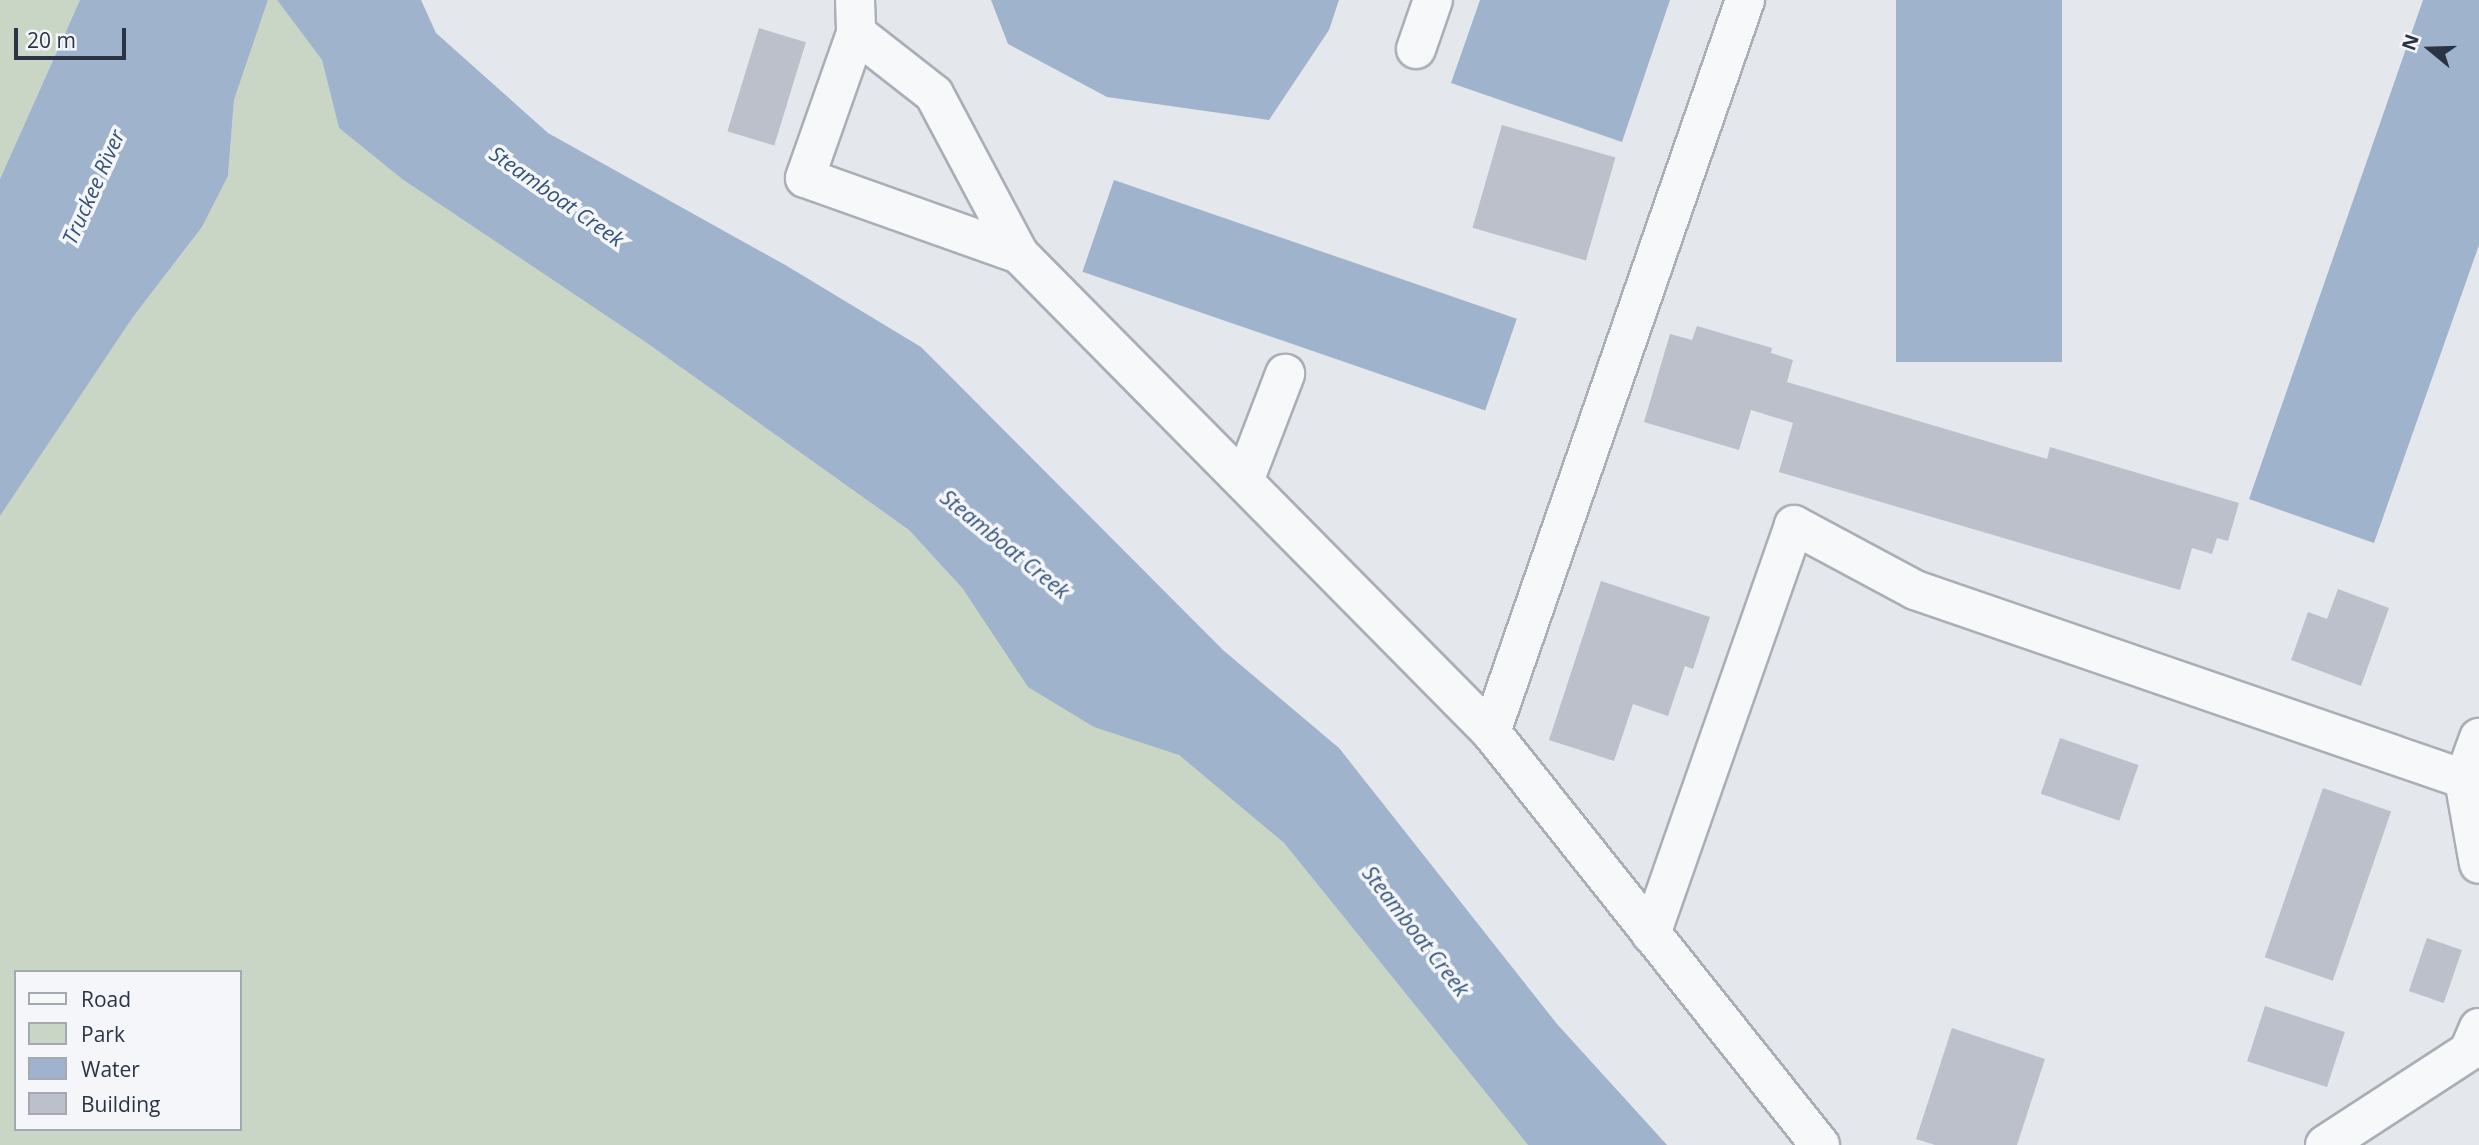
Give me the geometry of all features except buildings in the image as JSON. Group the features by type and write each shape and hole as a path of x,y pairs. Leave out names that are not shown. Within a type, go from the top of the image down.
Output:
{"street":[{"path":"1416,49 1433,0"},
{"path":"1492,732 1745,0"},
{"path":"1019,254 805,178 856,16 934,94 1019,254 1492,732 1820,1145"},
{"path":"1244,481 1285,374"},
{"path":"1651,934 1794,525 1915,590 2464,779"},
{"path":"2479,737 2464,779 2479,864"},
{"path":"2325,1145 2469,1051 2479,1028"}],"green space":[{"path":"0,0 80,0 0,179"},
{"path":"268,0 277,0 322,60 339,128 402,179 644,341 909,530 963,589 1179,755 1284,843 1528,1145 0,1145 0,516 133,317 202,227 228,176 234,100"}],"water":[{"name":"Truckee River","path":"80,0 268,0 234,100 228,176 202,227 133,317 0,516 0,179"},
{"name":"Steamboat Creek","path":"277,0 421,0 436,33 548,133 787,266 921,347 1223,650 1339,748 1557,1024 1667,1145 1528,1145 1284,843 1179,755 1094,727 1028,687 963,589 909,530 644,341 402,179 339,128 322,60"},
{"path":"991,0 1339,0 1329,30 1269,120 1107,97 1008,44"},
{"path":"1480,0 1670,0 1622,142 1451,83"},
{"path":"1896,0 2062,0 2062,362 1896,362"},
{"path":"2423,0 2479,0 2479,245 2374,543 2249,499"},
{"path":"1114,180 1517,319 1485,410 1082,272"}]}
